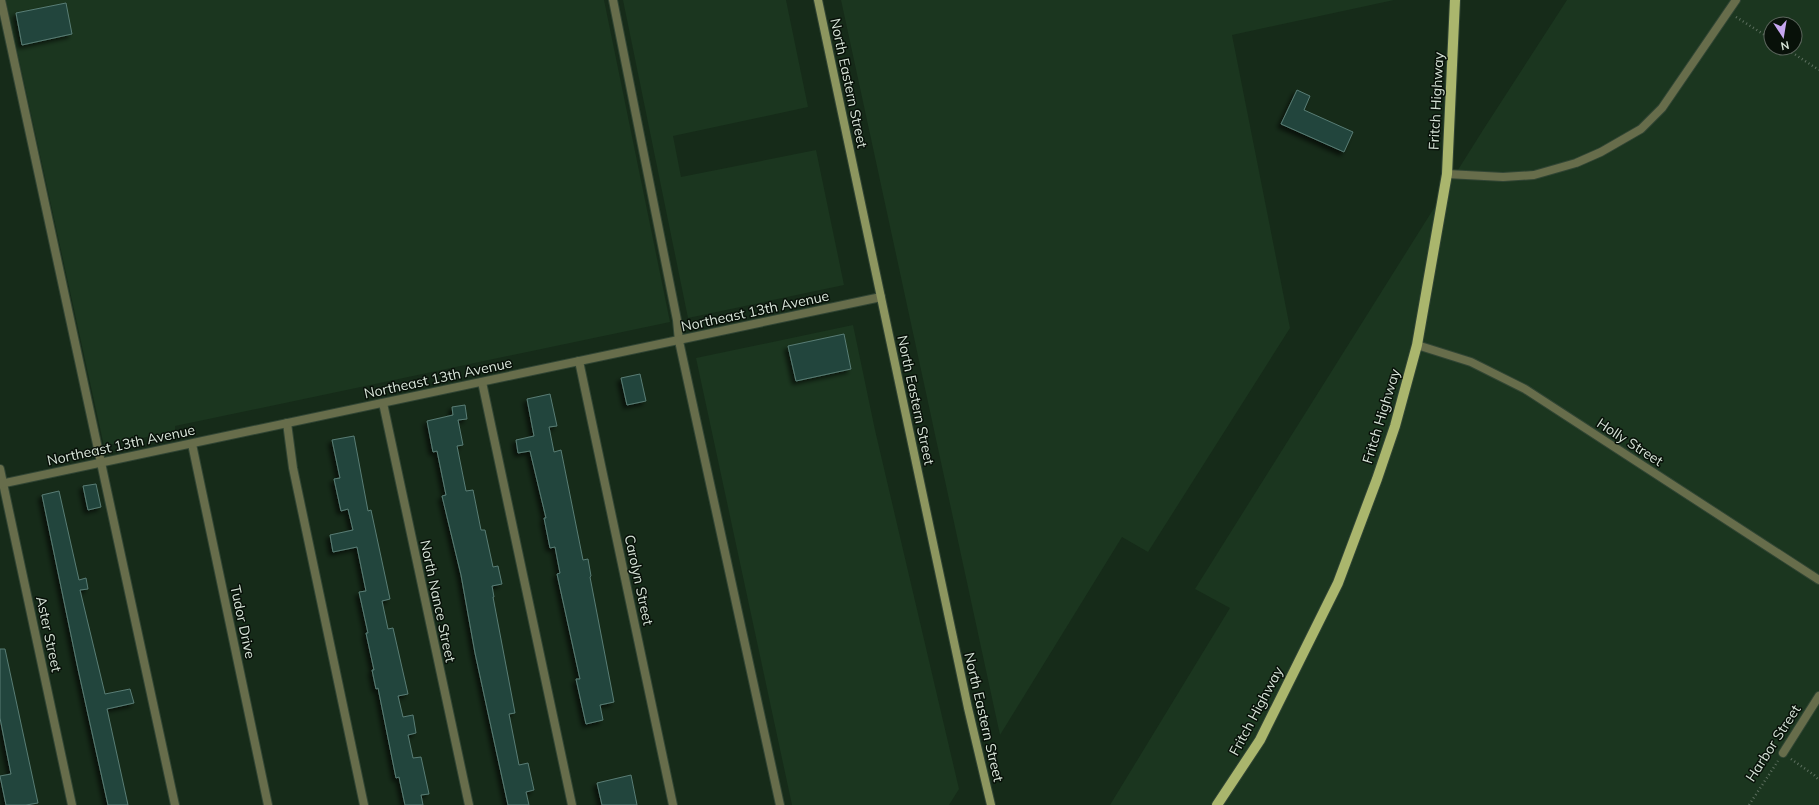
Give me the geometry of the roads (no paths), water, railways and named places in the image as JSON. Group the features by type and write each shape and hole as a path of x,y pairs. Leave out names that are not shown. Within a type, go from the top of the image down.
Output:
{"main road":[{"name":"North Eastern Street","path":"818,0 991,805"},
{"name":"Fritch Highway","path":"1217,805 1260,740 1338,583 1390,439 1417,345 1447,174 1455,0"}],"street":[{"path":"1,0 175,805"},
{"path":"613,0 676,312 679,341 780,805"},
{"path":"1447,174 1503,177 1534,175 1576,163 1601,152 1641,129 1662,108 1736,0"},
{"name":"Northeast 13th Avenue","path":"1,483 287,424 881,297"},
{"name":"Holly Street","path":"1417,345 1471,362 1525,389 1819,580"},
{"name":"Carolyn Street","path":"579,361 673,805"},
{"path":"482,382 572,805"},
{"name":"North Nance Street","path":"382,403 469,805"},
{"path":"287,424 295,476 364,805"},
{"name":"Tudor Drive","path":"192,444 268,805"},
{"name":"Aster Street","path":"0,469 1,483 72,805"},
{"name":"Harbor Street","path":"1783,753 1819,696"}]}
